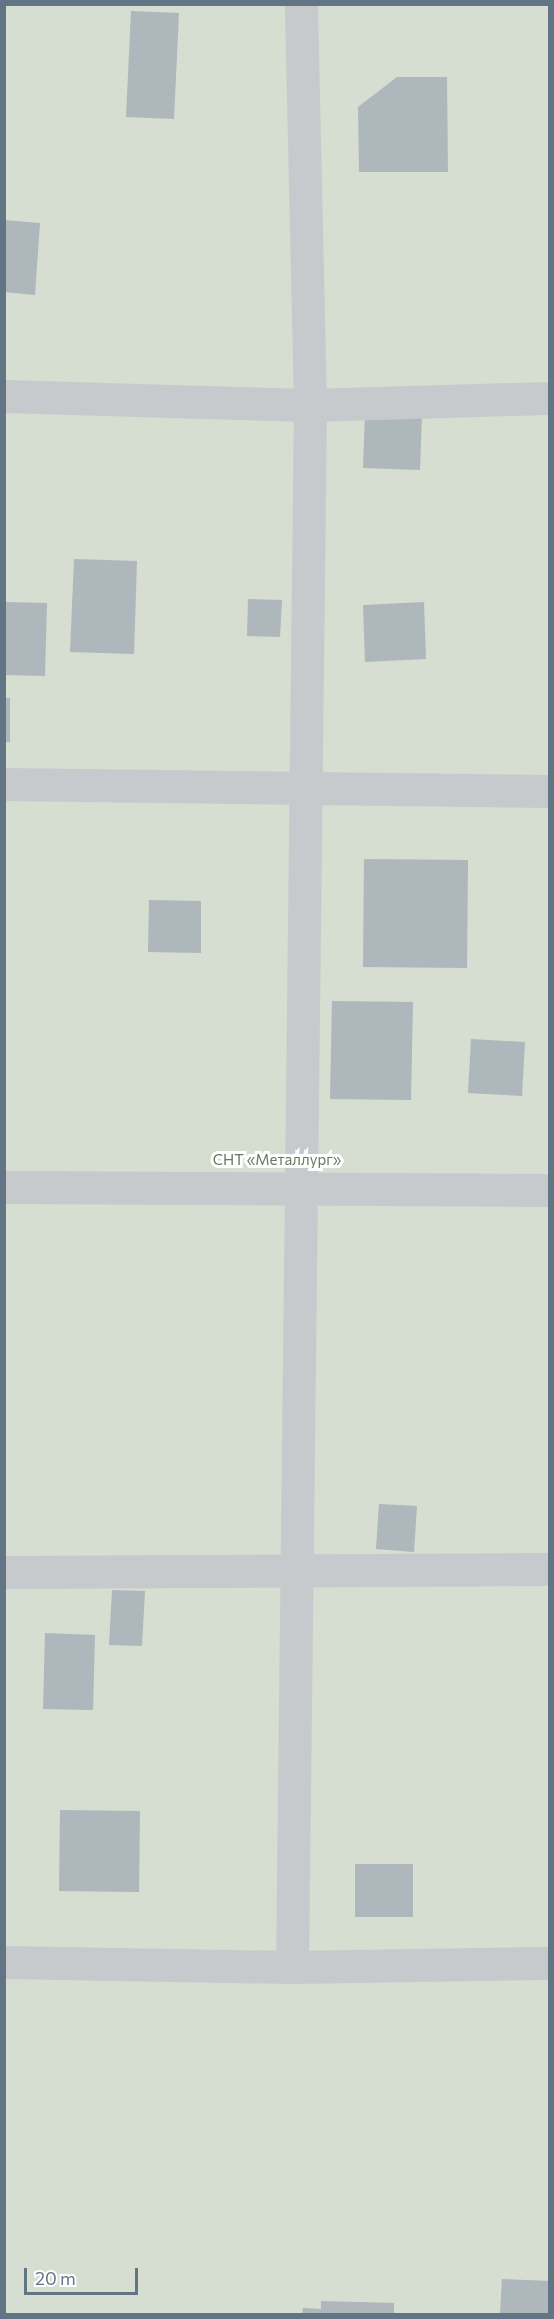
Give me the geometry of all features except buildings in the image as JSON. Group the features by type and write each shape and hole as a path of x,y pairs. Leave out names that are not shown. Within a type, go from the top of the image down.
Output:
{"street":[{"path":"292,1966 310,405 301,4"},
{"path":"4,396 310,405 549,398"},
{"path":"4,784 306,790 549,791"},
{"path":"4,1186 549,1190"},
{"path":"4,1572 549,1569"},
{"path":"4,1962 292,1966 549,1963"}],"green space":[{"name":"СНТ «Металлург»","path":"5,5 549,5 549,2314 5,2314"}]}
